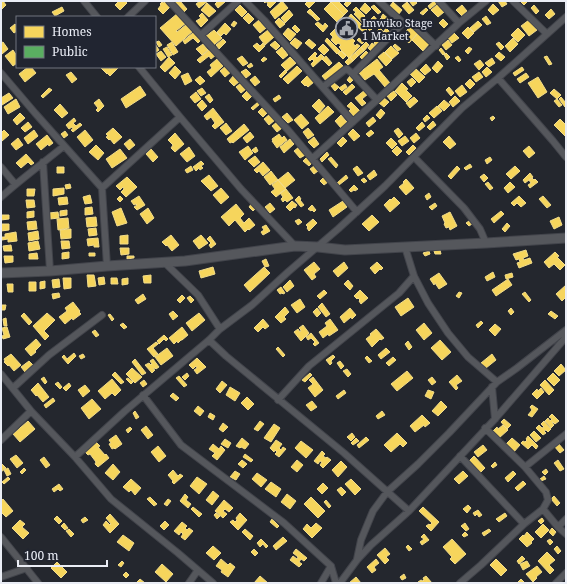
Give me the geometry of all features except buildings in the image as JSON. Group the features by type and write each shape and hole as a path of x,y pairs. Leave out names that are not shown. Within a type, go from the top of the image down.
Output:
{"main road":[{"path":"1,273 50,271 212,258 295,246 345,250 566,238"}],"street":[{"path":"84,1 96,16"},
{"path":"129,16 145,1"},
{"path":"169,1 283,124 357,212"},
{"path":"201,35 238,1"},
{"path":"245,1 264,20 353,122"},
{"path":"379,1 403,23"},
{"path":"439,1 459,23"},
{"path":"313,158 378,100 459,23 486,1"},
{"path":"513,1 547,34"},
{"path":"75,457 125,411 220,329 252,306 288,272 318,247 385,186 462,108 566,17"},
{"path":"352,74 403,23 406,22 413,24 436,46"},
{"path":"140,68 241,188 295,246"},
{"path":"323,87 348,69 378,100"},
{"path":"1,73 102,188 107,266"},
{"path":"498,78 566,157"},
{"path":"102,188 180,117"},
{"path":"1,197 15,184 64,146"},
{"path":"414,156 464,208 480,229 486,243"},
{"path":"44,162 50,271"},
{"path":"1,167 15,184"},
{"path":"405,247 414,276 428,303 448,333 468,357 494,384 495,419"},
{"path":"164,262 198,295 220,329"},
{"path":"278,400 309,366 399,293 414,276"},
{"path":"14,388 49,355 102,315"},
{"path":"357,560 361,540 373,511 387,492 418,464 494,384 566,330"},
{"path":"340,583 357,560 409,511 495,419 566,337"},
{"path":"209,340 278,400 344,453 409,511"},
{"path":"1,374 14,388 31,411 75,457 111,499 213,583"},
{"path":"143,396 181,445 284,523 331,566 336,583"},
{"path":"1,440 31,411"},
{"path":"460,583 524,524 543,509 548,500 546,492 525,467 485,428"},
{"path":"525,467 565,437"},
{"path":"460,456 524,524"},
{"path":"543,509 566,534"},
{"path":"558,527 566,519"},
{"path":"1,537 38,583"},
{"path":"321,583 331,566"},
{"path":"1,577 26,568"},
{"path":"189,583 198,570"},
{"path":"556,583 566,573"}],"place":[{"name":"Imwiko Stage 1 Market","path":"347,29"}]}
